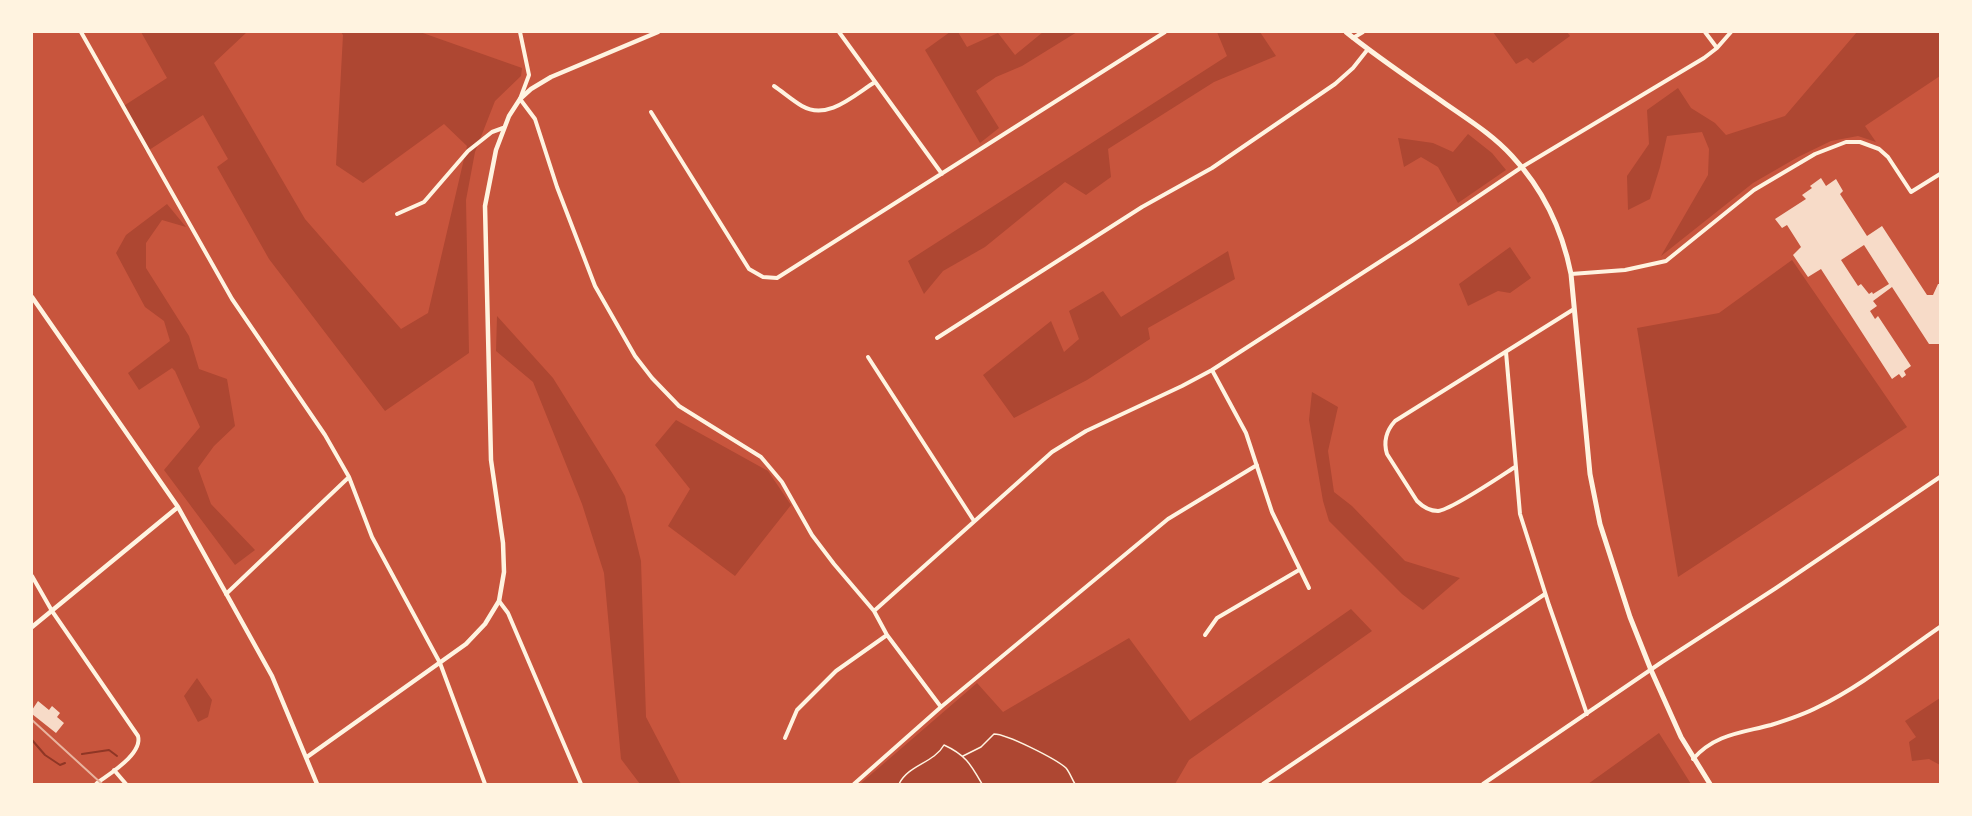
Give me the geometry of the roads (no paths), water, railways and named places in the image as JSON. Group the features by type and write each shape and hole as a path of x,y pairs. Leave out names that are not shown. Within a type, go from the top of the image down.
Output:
{"main road":[{"path":"1346,32 1368,50 1487,133 1522,167 1538,188 1550,211 1564,247 1571,274 1589,467 1600,524 1623,596 1651,670 1676,727 1710,784"}],"street":[{"path":"81,32 232,299 325,435 349,477 372,537 440,663 485,784"},
{"path":"307,757 440,663 477,633 499,601 504,558 491,460 485,206 493,161 503,128 520,99 529,75 520,32"},
{"path":"520,99 543,81 658,32"},
{"path":"839,32 942,174"},
{"path":"651,112 749,269 758,276 768,278 782,276 1165,32"},
{"path":"1353,38 1363,32"},
{"path":"1705,32 1717,48"},
{"path":"874,610 1036,465 1069,441 1212,370 1522,167 1704,58 1717,48 1731,32"},
{"path":"937,338 1142,207 1212,168 1335,84 1368,50"},
{"path":"774,86 800,105 822,110 838,106 875,82"},
{"path":"520,99 536,119 557,187 595,286 635,356 679,406 760,457 782,482 817,542 874,610 887,635 941,706"},
{"path":"397,214 424,202 468,151 492,132 503,128"},
{"path":"1571,274 1625,270 1666,261 1754,190 1815,154 1846,142 1867,143 1884,153 1911,192 1941,174"},
{"path":"32,297 178,507 272,676 317,784"},
{"path":"1515,467 1446,508 1432,510 1417,501 1387,454 1385,445 1387,432 1395,421 1574,308"},
{"path":"1506,352 1520,514 1587,714"},
{"path":"868,357 974,521"},
{"path":"1212,370 1246,433 1272,512 1309,588"},
{"path":"854,784 941,706 1168,519 1257,465"},
{"path":"226,594 349,477"},
{"path":"1483,784 1941,477"},
{"path":"32,627 178,507"},
{"path":"1205,635 1217,618 1299,570"},
{"path":"32,576 52,610 138,736 138,747 133,754 96,784"},
{"path":"1263,784 1545,594"},
{"path":"499,601 508,613 581,784"},
{"path":"1693,759 1702,748 1723,737 1794,718 1832,700 1941,627"},
{"path":"785,738 797,710 836,670 887,635"},
{"path":"114,770 126,784"}],"waterway":[{"path":"32,740 45,755 60,765 65,763"},
{"path":"82,754 109,750 117,756"}],"railway":[{"path":"32,720 102,784"}]}
